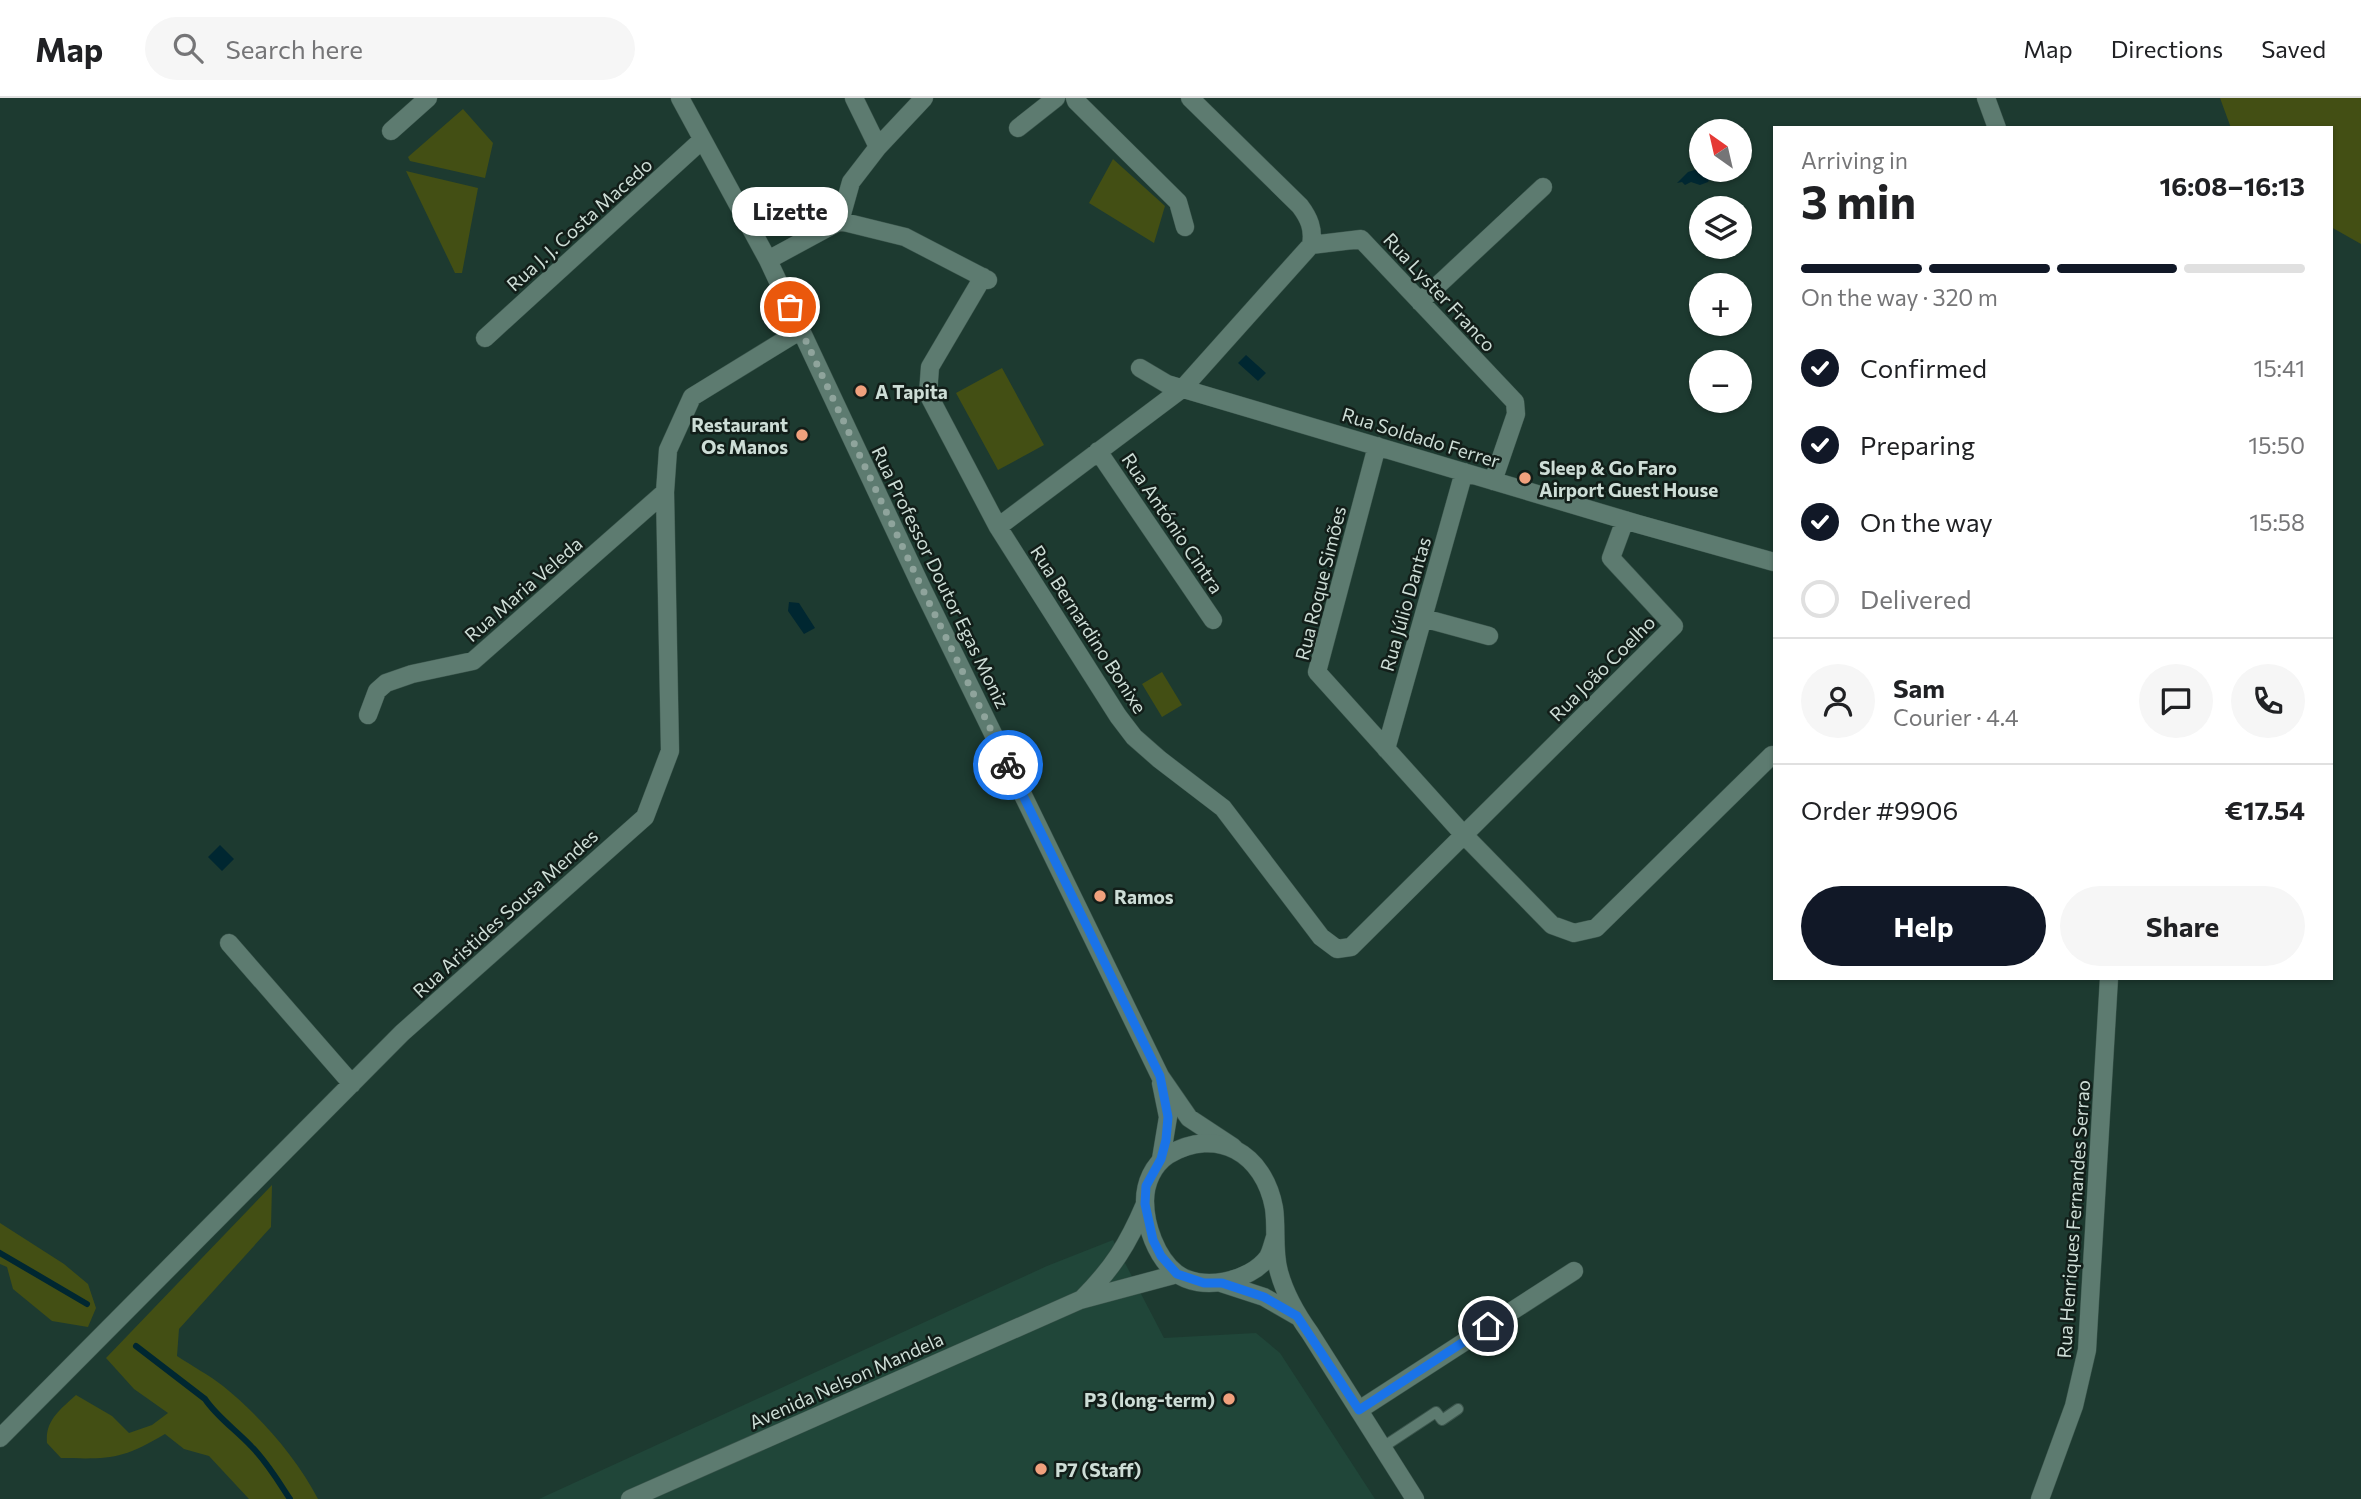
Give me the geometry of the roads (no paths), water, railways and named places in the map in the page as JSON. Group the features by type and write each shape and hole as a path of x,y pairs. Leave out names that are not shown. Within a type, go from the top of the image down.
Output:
{"street":[{"path":"391,131 428,98"},
{"name":"Rua Professor Doutor Egas Moniz","path":"680,98 768,260 921,586 1160,1076"},
{"path":"854,98 878,147"},
{"path":"768,260 840,221 851,181 878,147 924,98"},
{"path":"1017,128 1056,98"},
{"path":"1075,98 1178,202 1185,227"},
{"path":"998,527 1183,388 1311,245 1313,235 1308,218 1300,206 1190,98"},
{"path":"1986,98 1996,126"},
{"name":"Rua J. J. Costa Macedo","path":"485,338 702,140"},
{"path":"1420,302 1543,187"},
{"name":"Rua Bernardino Bonixe","path":"840,221 905,237 985,278 930,367 928,394 998,527 1126,727 1159,759 1223,808 1321,937 1337,949 1351,947 1463,834"},
{"name":"Rua Lyster Franco","path":"1311,245 1361,239 1515,402 1516,414 1493,481"},
{"name":"Rua Aristides Sousa Mendes","path":"0,1438 402,1032 645,817 670,751 665,492 667,450 692,397 801,330"},
{"name":"Rua Soldado Ferrer","path":"1140,368 1167,384 1773,562"},
{"name":"Rua Roque Simões","path":"1377,446 1317,672 1386,748"},
{"name":"Rua António Cintra","path":"1098,451 1213,620"},
{"name":"Rua Júlio Dantas","path":"1386,748 1464,472"},
{"name":"Rua Maria Veleda","path":"368,715 377,691 386,683 412,674 473,661 665,492"},
{"name":"Rua João Coelho","path":"1463,834 1674,626 1611,558 1625,520"},
{"path":"1423,618 1489,636"},
{"path":"1386,748 1463,834 1552,925 1574,933 1596,928 1772,755"},
{"path":"229,943 352,1084"},
{"name":"Rua Henriques Fernandes Serrao","path":"2040,1499 2074,1406 2087,1350 2109,980"},
{"path":"1160,1076 1189,1118 1233,1147 1259,1169 1269,1189 1274,1210 1278,1270 1297,1316 1415,1499"},
{"path":"1160,1076 1168,1117 1161,1159 1146,1186 1145,1204 1153,1240 1161,1256 1177,1274 1204,1283 1222,1283 1246,1275 1268,1257 1275,1237"},
{"path":"1161,1159 1183,1146 1198,1143 1233,1147"},
{"path":"1080,1300 1105,1276 1124,1248 1145,1204"},
{"path":"1359,1410 1574,1271"},
{"path":"1080,1300 1177,1274"},
{"path":"1222,1283 1264,1297 1297,1316"},
{"name":"Avenida Nelson Mandela","path":"630,1499 1080,1300"}],"lane":[{"path":"1383,1447 1436,1412 1442,1420 1458,1409"}],"water":[{"path":"1688,172 1691,182 1685,185 1682,182 1677,183"},
{"path":"1246,355 1266,373 1258,381 1238,363"},
{"path":"789,602 799,603 815,628 804,634 788,611"},
{"path":"220,845 234,859 222,871 208,857"}],"waterway":[{"path":"0,1253 87,1304"},
{"path":"136,1346 205,1399 257,1452 290,1499"}],"place":[{"name":"Lizette","path":"790,307"},
{"name":"A Tapita","path":"861,391"},
{"name":"Restaurant Os Manos","path":"802,435"},
{"name":"Sleep & Go Faro Airport Guest House","path":"1525,478"},
{"name":"Ramos","path":"1100,896"},
{"name":"P3 (long-term)","path":"1229,1399"},
{"name":"P7 (Staff)","path":"1041,1469"}]}
